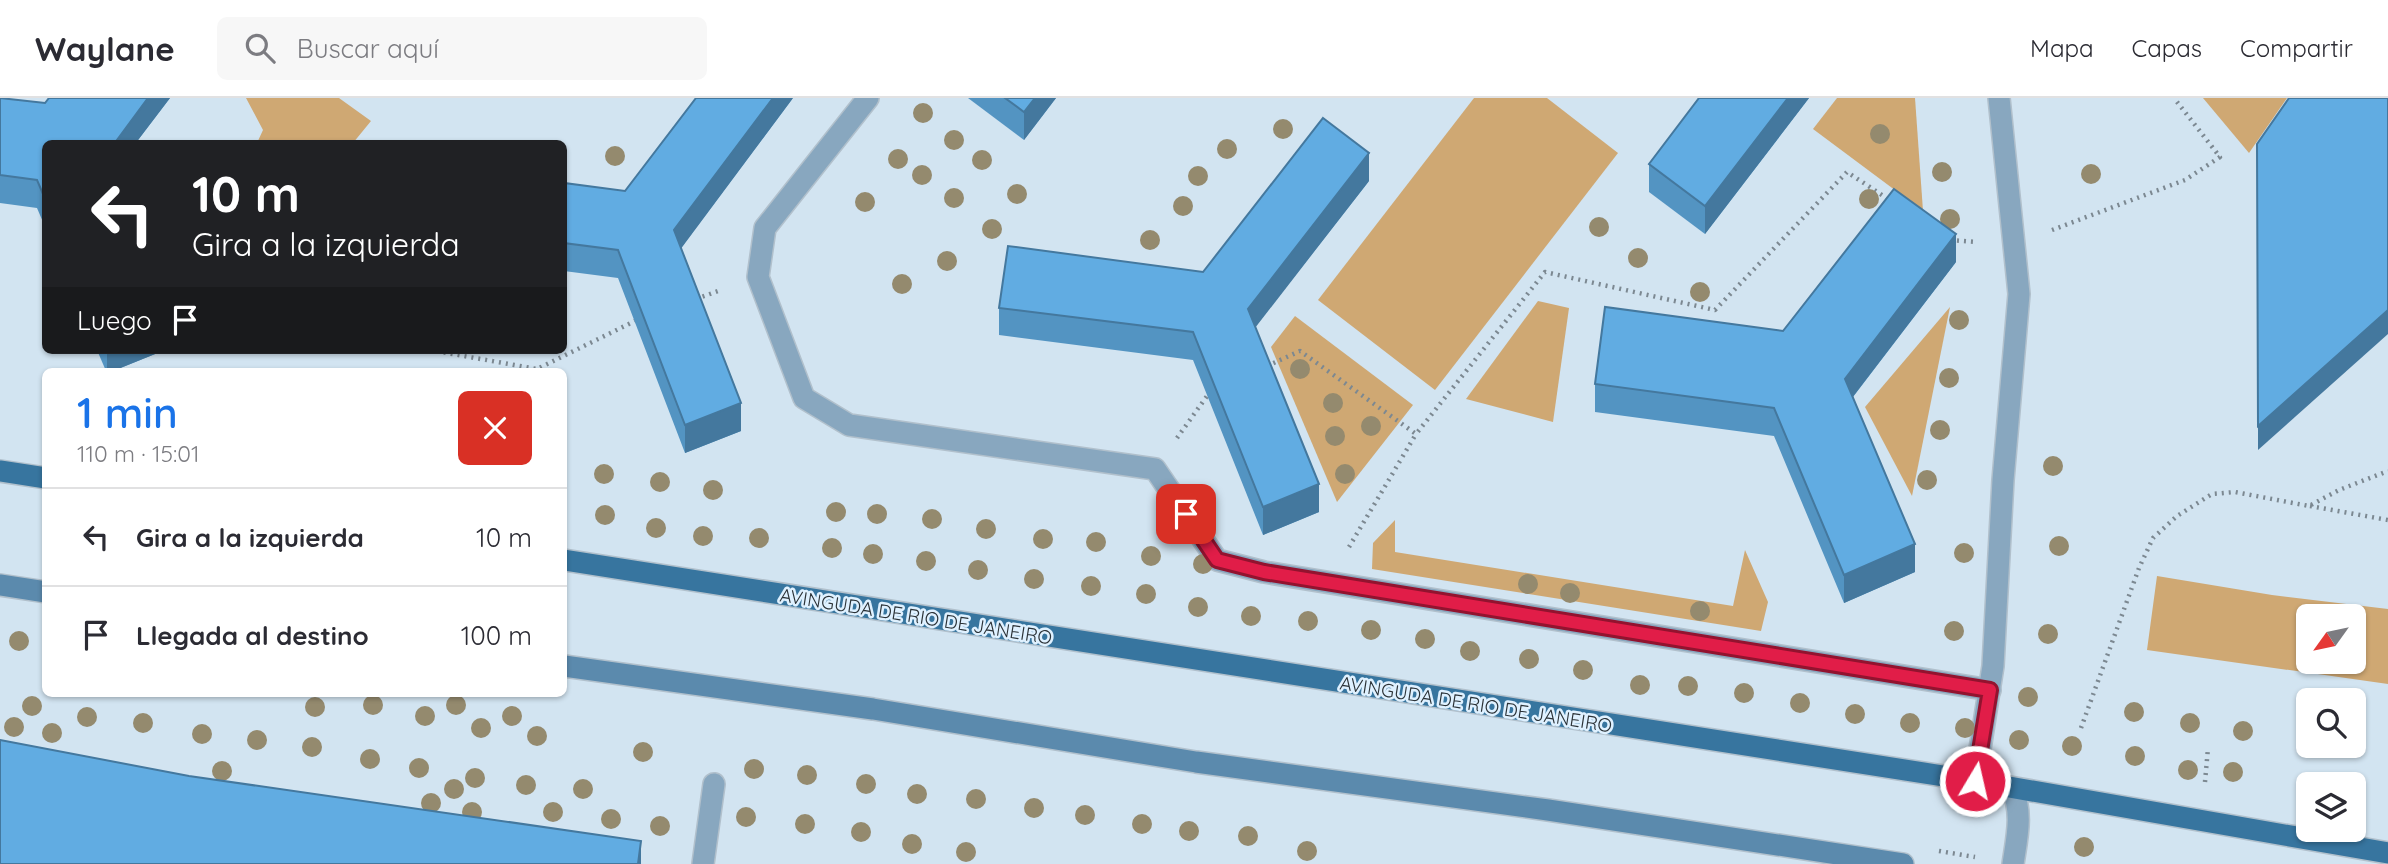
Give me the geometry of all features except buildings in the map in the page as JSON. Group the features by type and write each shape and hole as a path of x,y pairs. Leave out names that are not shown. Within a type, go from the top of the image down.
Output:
{"main road":[{"path":"0,471 42,477"},
{"name":"AVINGUDA DE RIO DE JANEIRO","path":"567,560 1975,781 2388,853"},
{"path":"0,585 42,591"},
{"path":"567,666 873,709 1196,762 1548,810 1903,864"}],"street":[{"path":"868,98 765,228 758,277 804,398 849,425 1155,469 1217,560 1264,572 1990,690"},
{"path":"1975,781 1993,666 2003,480 2019,294 1998,98"},
{"path":"704,864 714,784"},
{"path":"2012,788 2018,802 2019,822 2013,864"}],"path":[{"path":"1948,240 2014,245 2185,180 2220,157 2174,98"},
{"path":"1328,583 1416,433 1545,272 1715,310 1847,172 1892,202"},
{"path":"539,368 635,321"},
{"path":"1261,369 1300,351 1416,433"},
{"path":"453,354 531,368"},
{"path":"1155,469 1207,396"},
{"path":"2309,506 2339,490 2388,471"},
{"path":"2081,728 2138,568 2153,538 2177,516 2212,494 2235,492 2388,520"},
{"path":"2204,783 2207,748"}],"shaded area":[{"path":"246,98 339,98 371,121 355,140 258,140 263,130"},
{"path":"1474,98 1547,98 1618,153 1435,390 1318,300"},
{"path":"1837,98 1915,98 1923,211 1813,129"},
{"path":"2203,98 2287,98 2249,153"},
{"path":"1538,301 1569,308 1553,422 1466,399"},
{"path":"1950,307 1912,496 1865,407"},
{"path":"1295,316 1413,405 1337,502 1271,347"},
{"path":"1395,520 1395,552 1733,606 1745,550 1768,602 1761,631 1372,569 1373,543"},
{"path":"2157,576 2347,604 2296,604 2296,671 2147,650"},
{"path":"2366,606 2388,609 2388,684 2317,674 2366,674"}],"route":[{"path":"1186,514 1217,560 1264,572 1990,690 1975,781"}]}
